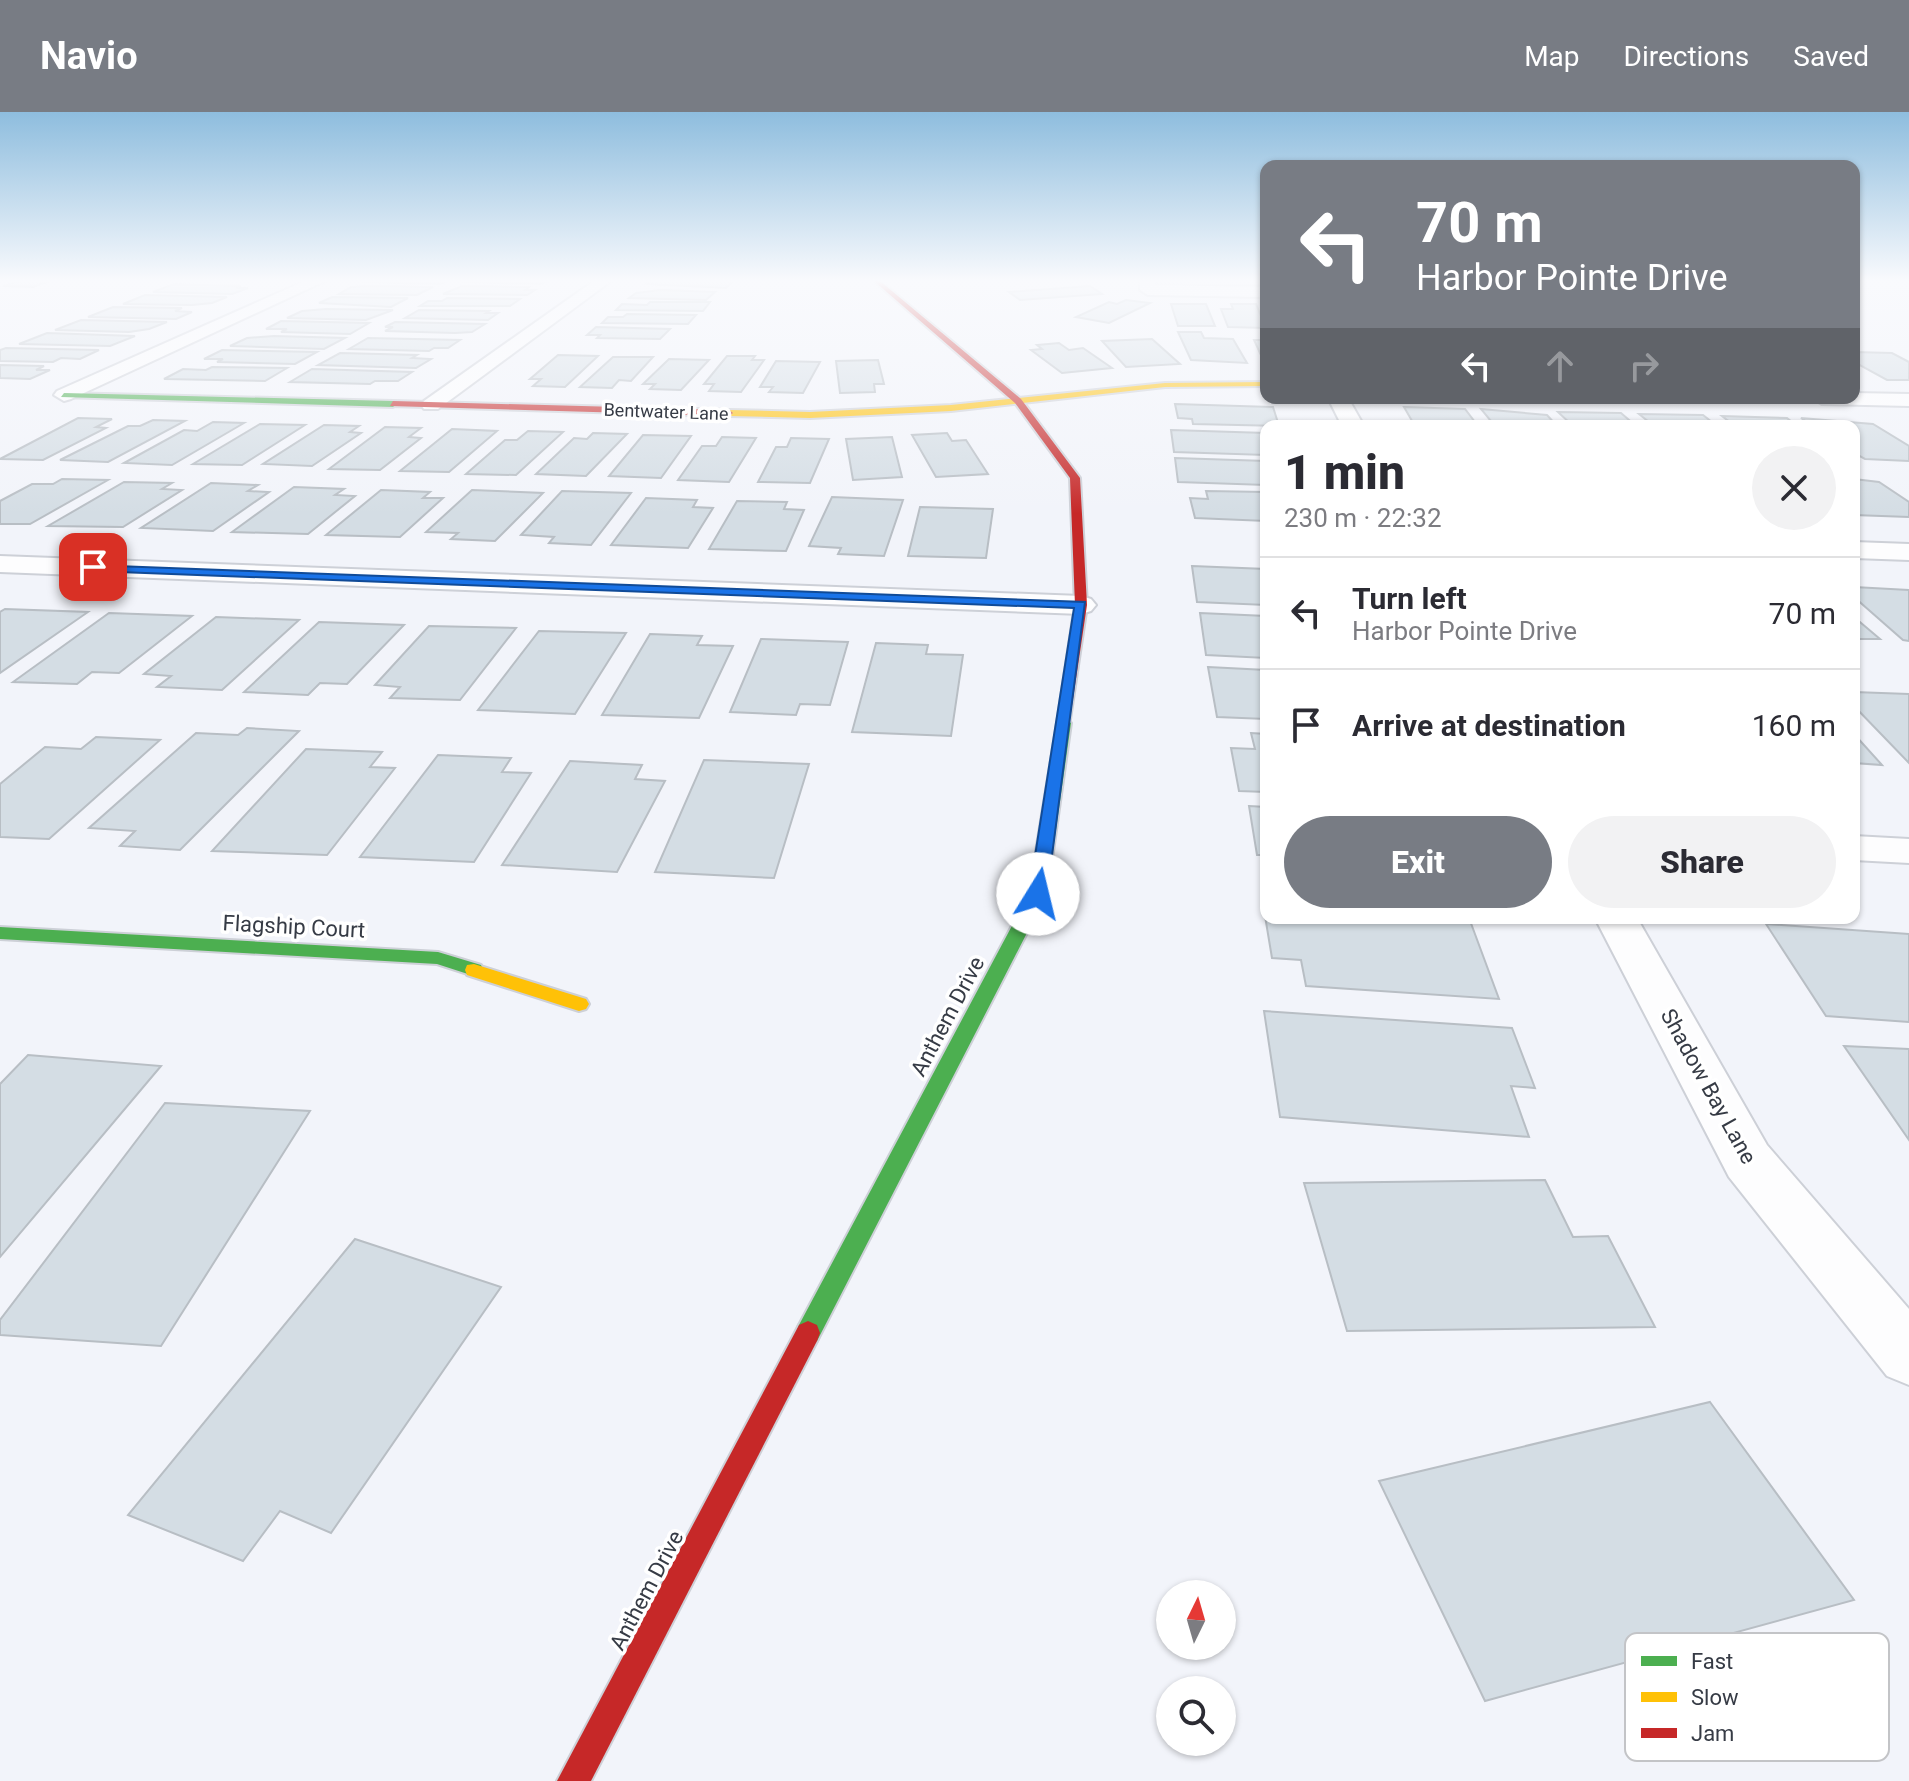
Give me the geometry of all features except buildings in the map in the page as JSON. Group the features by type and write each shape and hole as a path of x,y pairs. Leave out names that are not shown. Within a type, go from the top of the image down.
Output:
{"street":[{"path":"64,395 144,359"},
{"path":"431,405 495,359"},
{"name":"Anthem Drive","path":"573,1781 1038,894 1081,605 1075,478 1018,401 969,359"},
{"name":"Bentwater Lane","path":"64,395 810,415 951,408 1165,385 1260,384"},
{"path":"1860,399 1909,400"},
{"path":"1860,550 1909,552"},
{"path":"0,564 1081,605"},
{"path":"1860,848 1909,851"},
{"name":"Shadow Bay Lane","path":"1619,924 1748,1161 1909,1355"},
{"name":"Flagship Court","path":"0,933 438,958 579,1004"}],"traffic: fast":[{"path":"64,395 393,404"},
{"path":"808,1333 1038,894 1064,723"},
{"path":"0,933 438,958 474,970"}],"traffic: slow":[{"path":"729,413 810,415 951,408 1165,385 1260,384"},
{"path":"474,970 579,1004"}],"traffic: jam":[{"path":"969,359 1018,401 1075,478 1081,605 1064,723"},
{"path":"393,404 729,413"},
{"path":"573,1781 808,1333"}],"route":[{"path":"93,567 1081,605 1038,894"}]}
